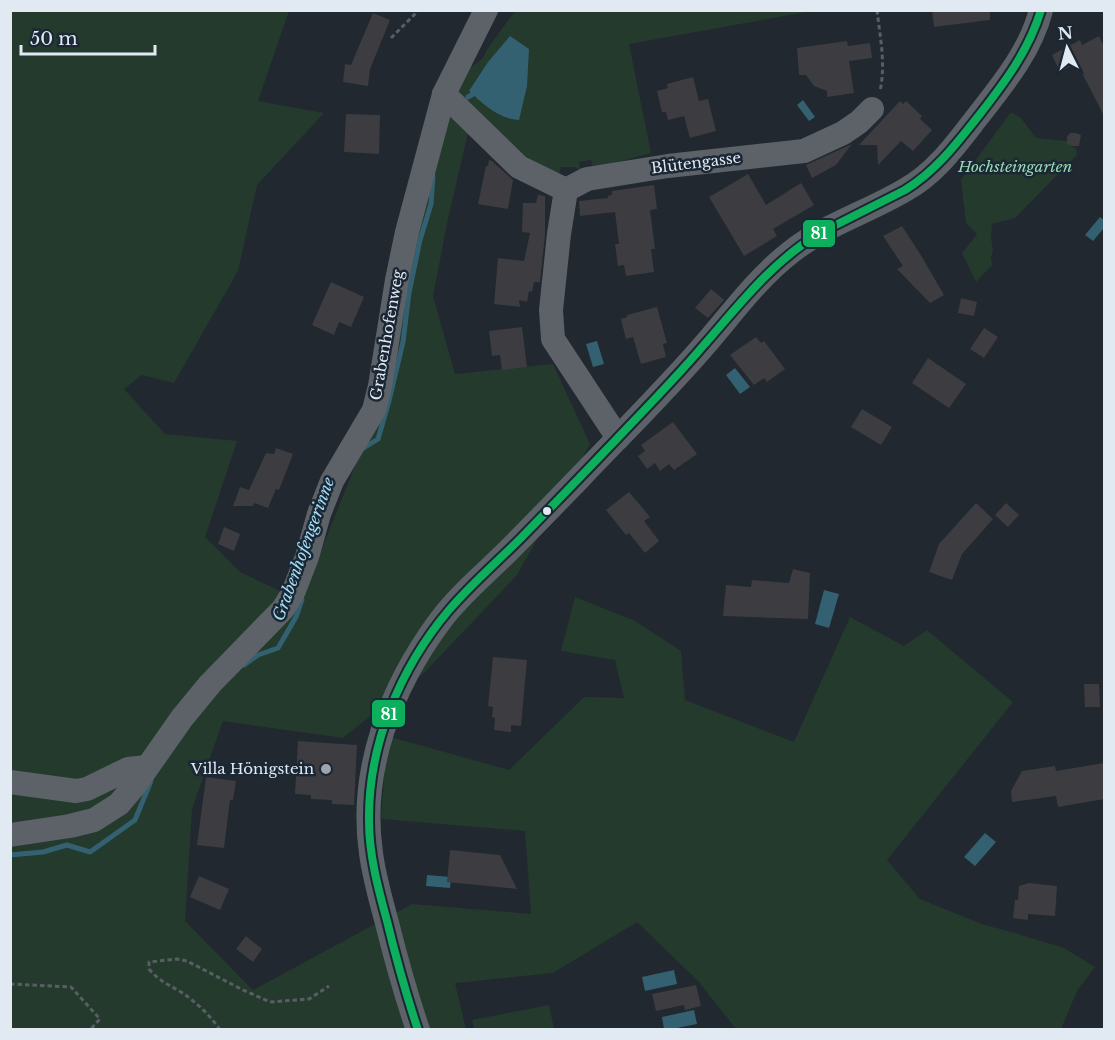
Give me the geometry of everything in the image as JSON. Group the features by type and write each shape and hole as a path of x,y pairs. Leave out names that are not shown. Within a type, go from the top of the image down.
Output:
{"street":[{"name":"Grabenhofenweg","path":"17,831 69,826 94,820 119,804 182,718 283,609 293,593 332,482 374,410 407,232 444,94 486,10"},
{"path":"418,1029 399,970 378,888 371,852 369,818 372,766 378,742 394,699 414,661 439,622 462,594 618,438 704,346 762,278 789,253 814,235 907,190 933,170 1010,74 1037,26 1041,10"},
{"path":"444,94 519,167 566,190 551,310 553,339 618,438"},
{"name":"Blütengasse","path":"566,190 587,179 610,175 668,166 804,151 843,133 872,109"},
{"path":"10,782 76,791 87,789 128,769 147,767"}],"path":[{"path":"391,38 418,10"},
{"path":"872,109 880,95 883,79 882,46 877,10"},
{"path":"220,1029 211,1016 157,979 149,969 149,962 177,958 187,961 270,1002 309,999 329,986"},
{"path":"10,984 71,987 100,1018 90,1029"}],"green space":[{"path":"10,11 289,11 258,101 324,113 257,185 238,271 174,383 142,375 124,389 165,434 237,441 205,537 240,572 301,601 381,401 397,280 462,74 483,58 515,11 812,11 629,44 651,153 593,169 591,160 579,162 580,170 574,167 561,167 559,176 469,128 433,296 455,374 553,364 590,444 517,575 425,672 343,738 223,721 192,809 185,921 253,990 412,904 531,914 525,831 381,819 387,736 509,770 584,697 624,698 615,660 561,651 575,597 635,621 681,651 685,700 794,742 850,617 904,646 927,630 1013,702 887,860 920,899 982,924 1064,948 1095,967 1077,991 1061,1029 736,1029 698,981 637,922 553,973 455,983 466,1029 11,1029"},
{"name":"Hochsteingarten","path":"1011,112 1021,118 1036,138 1067,141 1076,149 1077,155 1015,218 992,224 992,265 976,282 962,253 977,234 966,223 961,180"},
{"path":"549,1005 554,1029 474,1029 472,1020"}],"water":[{"path":"510,36 529,49 527,86 519,120 498,114 469,91 488,62"},
{"path":"803,100 815,117 809,121 797,105"},
{"path":"1100,217 1104,220 1104,228 1093,241 1085,235"},
{"path":"597,341 604,364 593,367 586,344"},
{"path":"735,368 750,387 740,394 726,375"},
{"path":"824,590 839,594 829,628 815,624"},
{"path":"985,833 996,842 975,866 964,857"},
{"path":"427,875 451,877 450,888 426,886"},
{"path":"674,970 677,984 645,991 642,977"},
{"path":"694,1010 697,1024 664,1029 662,1017"}],"building":[{"path":"932,10 990,10 990,20 934,27"},
{"path":"373,13 390,20 370,69 368,86 343,82 345,64 351,65"},
{"path":"1099,36 1104,47 1104,116 1077,63 1060,72 1052,55 1080,40 1082,45"},
{"path":"847,41 848,46 870,43 872,58 849,61 854,93 827,97 827,91 814,86 806,75 799,75 797,48"},
{"path":"693,77 699,101 708,99 716,131 690,138 684,116 668,120 666,112 662,112 657,91 668,88 667,84"},
{"path":"900,101 903,104 906,101 922,116 920,119 932,130 913,151 901,141 878,165 877,145 859,145"},
{"path":"346,114 380,115 379,154 344,152"},
{"path":"1070,133 1081,135 1079,146 1067,144 1067,137"},
{"path":"852,144 836,165 812,178 806,165"},
{"path":"489,160 513,180 508,209 478,204"},
{"path":"748,174 766,205 801,183 814,205 773,229 777,236 744,256 709,197"},
{"path":"654,185 657,209 650,210 655,249 651,249 654,272 626,276 624,265 618,266 615,244 619,244 615,212 580,216 579,201 608,198 612,195 612,191"},
{"path":"538,195 545,196 545,235 540,282 534,282 527,302 519,300 520,307 494,304 498,258 524,261 530,233 522,232 523,203 536,203"},
{"path":"902,226 944,295 930,303 897,269 903,266 883,236"},
{"path":"331,282 364,297 351,327 339,322 334,335 312,325"},
{"path":"711,289 724,300 708,318 695,308"},
{"path":"961,298 977,302 974,316 958,313"},
{"path":"657,307 667,343 663,344 666,357 641,364 633,337 626,339 621,319 627,315"},
{"path":"522,327 527,367 502,370 500,355 492,356 489,331"},
{"path":"984,328 998,337 984,358 970,349"},
{"path":"756,337 761,343 764,341 785,369 767,382 764,378 754,385 730,355"},
{"path":"928,358 966,384 949,408 912,383"},
{"path":"862,409 892,427 881,445 851,427"},
{"path":"673,422 697,454 674,470 669,464 660,471 655,463 647,469 638,456 645,451 641,445"},
{"path":"276,448 293,454 279,490 276,489 268,508 254,503 253,506 233,506 240,487 249,490 266,453 274,454"},
{"path":"629,492 650,517 644,521 659,541 645,553 629,533 626,535 606,510"},
{"path":"976,503 993,519 962,554 952,580 929,572 939,544"},
{"path":"1006,503 1019,515 1008,527 995,515"},
{"path":"224,527 240,534 234,551 218,544"},
{"path":"793,569 810,573 808,619 723,616 726,585 751,587 752,580 789,583"},
{"path":"493,657 527,660 521,726 511,725 511,732 494,730 493,707 488,706"},
{"path":"1084,684 1099,684 1100,707 1085,707"},
{"name":"Villa Hönigstein","path":"298,741 357,745 354,805 332,804 332,800 311,799 311,795 295,794"},
{"path":"1104,763 1104,799 1058,807 1056,796 1012,802 1011,791 1022,771 1055,766 1056,771"},
{"path":"206,777 236,781 233,800 230,800 224,848 197,845"},
{"path":"450,850 500,855 517,889 447,882"},
{"path":"199,876 229,889 220,910 190,897"},
{"path":"1029,883 1057,886 1055,916 1028,914 1028,920 1013,918 1019,886"},
{"path":"246,936 262,949 253,962 236,949"},
{"path":"696,985 701,1006 685,1010 684,1005 656,1011 652,994"}],"waterway":[{"name":"Grabenhofengerinne","path":"468,97 478,91"},
{"name":"Grabenhofengerinne","path":"362,449 378,439 389,401 403,342 409,293 420,240 431,204 433,176"},
{"name":"Grabenhofengerinne","path":"244,665 258,655 278,648 296,617 302,600"},
{"name":"Grabenhofengerinne","path":"10,855 43,852 67,845 90,852 135,820 151,781"}],"transit line":[{"name":"81","path":"418,1030 377,884 372,859 369,821 370,792 381,736 390,709 416,657 431,633 457,600 521,538 649,405 770,272 818,234 905,190 946,156 1007,78 1030,39 1041,10"}],"place":[{"name":"Villa Hönigstein","path":"326,769"}]}
